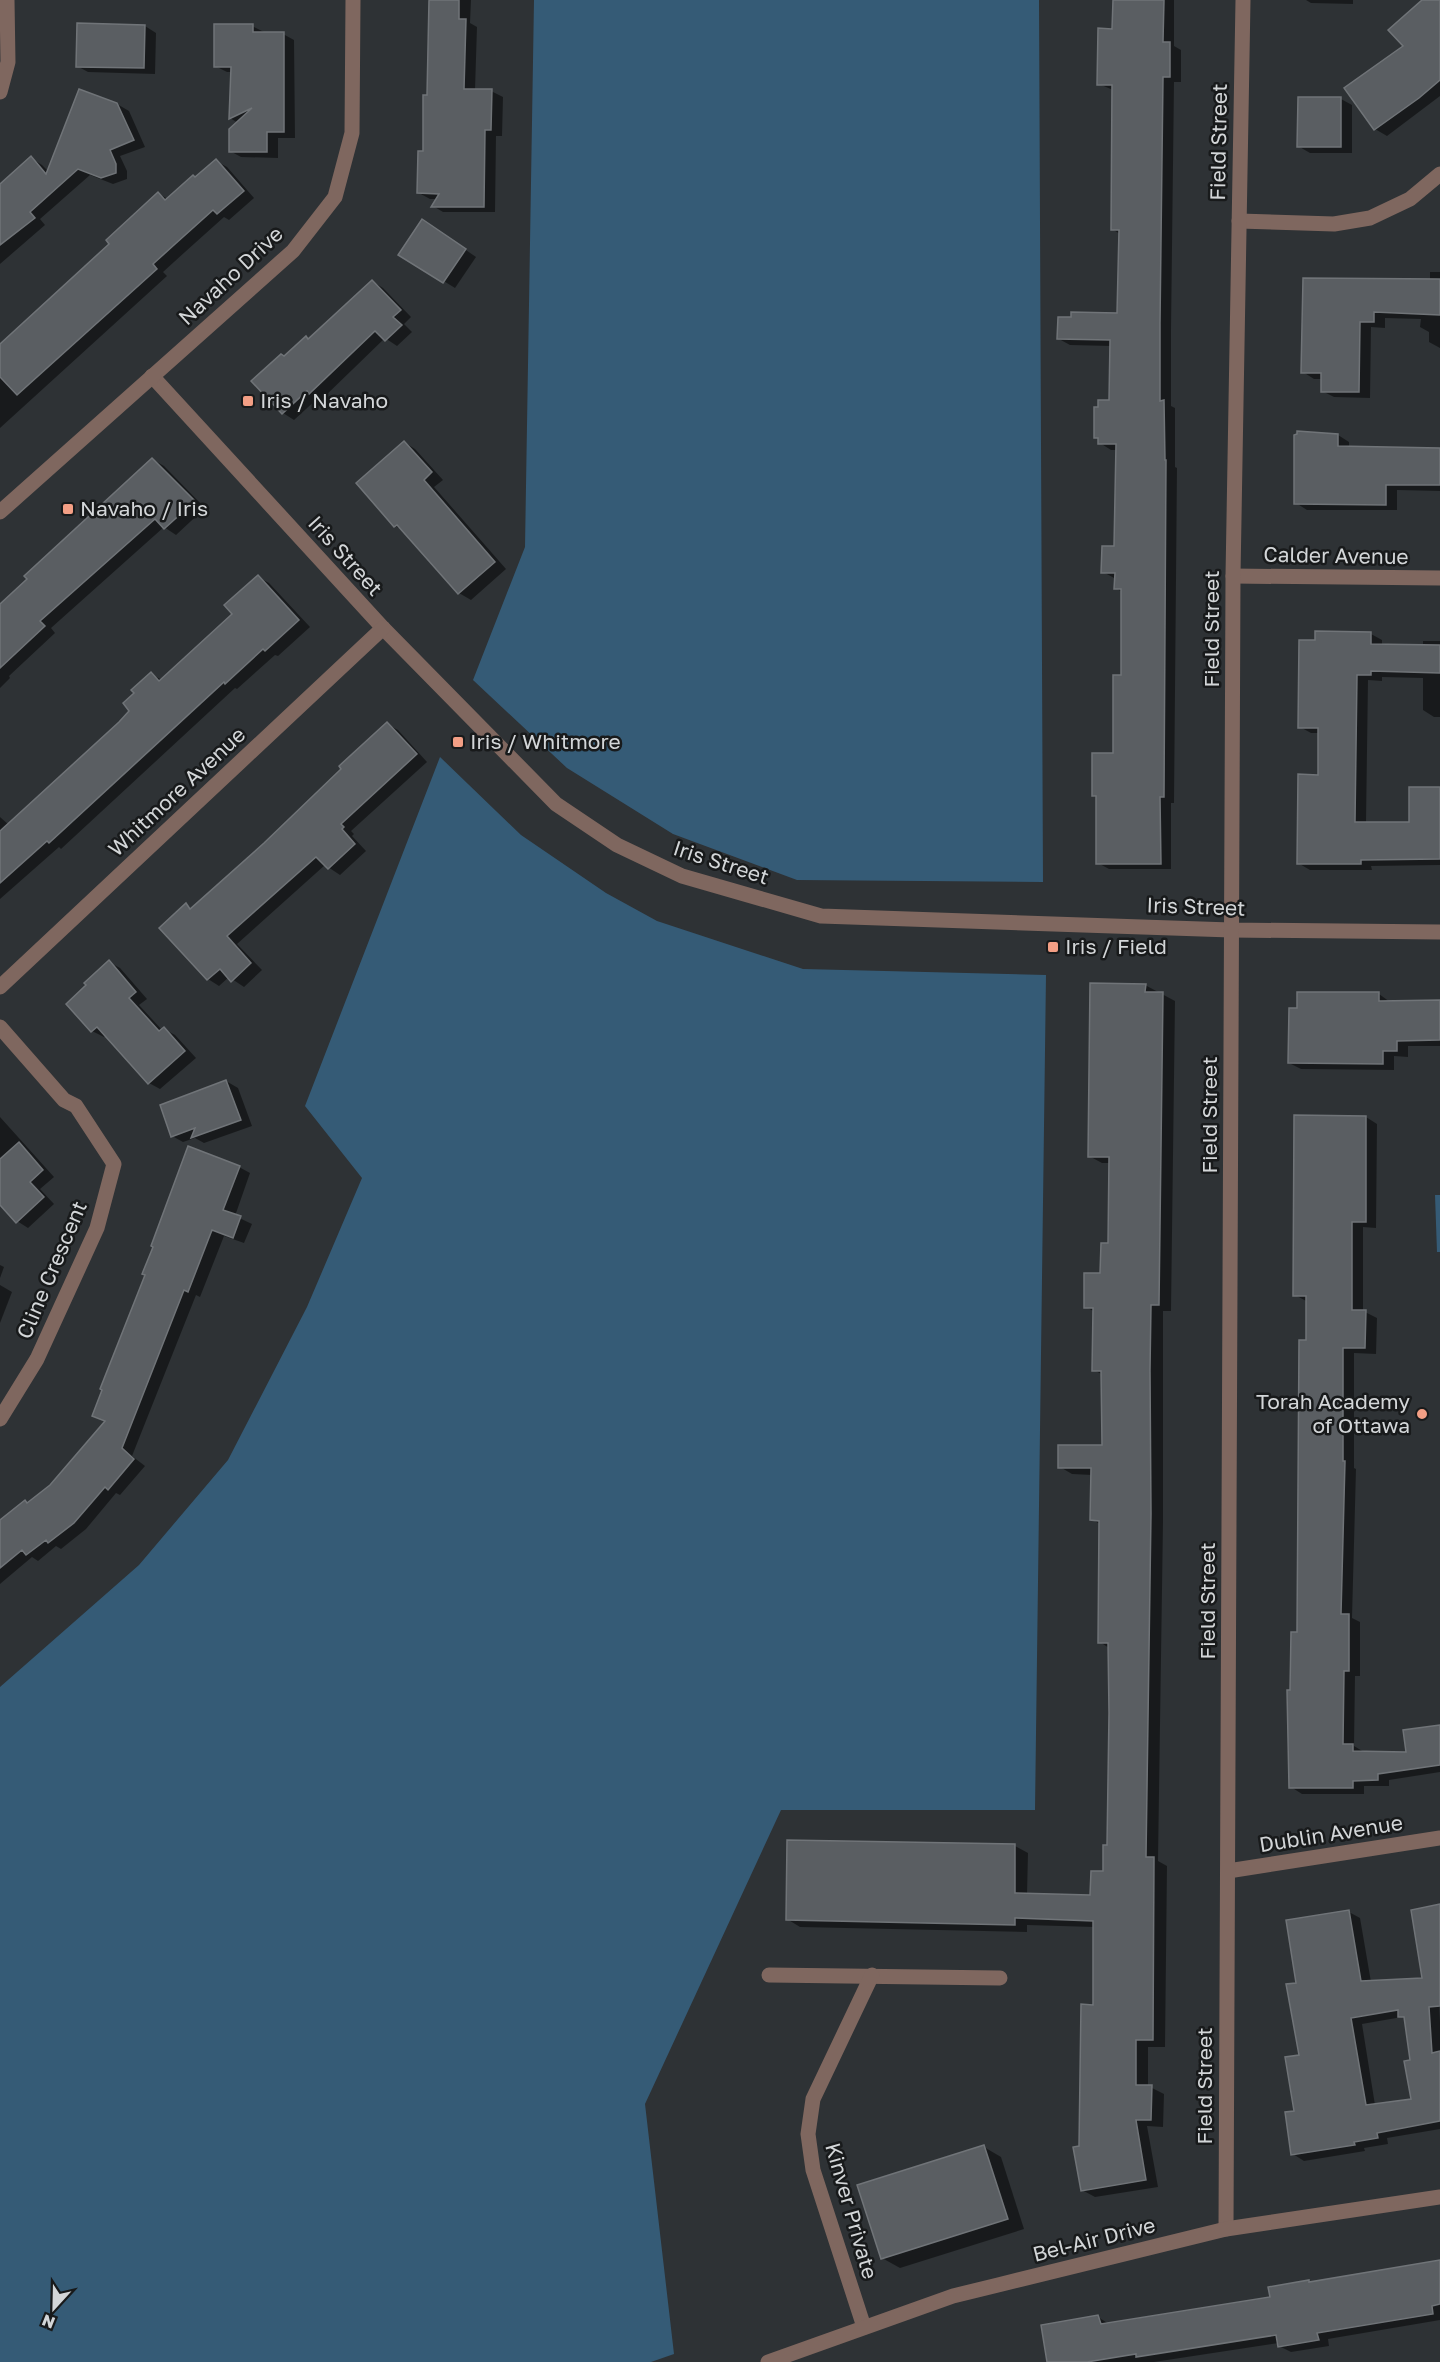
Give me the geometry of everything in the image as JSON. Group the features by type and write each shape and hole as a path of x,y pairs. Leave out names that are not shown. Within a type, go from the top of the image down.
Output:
{"street":[{"path":"0,92 8,62 7,0"},
{"name":"Navaho Drive","path":"0,512 294,251 335,197 352,133 353,0"},
{"name":"Field Street","path":"1226,2229 1233,576 1243,0"},
{"path":"1239,221 1335,225 1370,218 1410,200 1440,174"},
{"name":"Iris Street","path":"152,376 383,628 556,804 610,840 681,876 821,916 1231,930 1440,932"},
{"name":"Calder Avenue","path":"1233,576 1440,578"},
{"name":"Whitmore Avenue","path":"0,987 383,628"},
{"name":"Cline Crescent","path":"0,1027 64,1100 76,1106 114,1164 97,1228 37,1359 0,1419"},
{"name":"Dublin Avenue","path":"1228,1871 1440,1838"},
{"path":"769,1975 1000,1978"},
{"name":"Kinver Private","path":"864,2328 813,2170 808,2134 813,2099 872,1975"},
{"name":"Bel-Air Drive","path":"768,2362 953,2296 1226,2229 1440,2197"}],"shaded area":[{"path":"534,0 1039,0 1043,882 797,880 673,834 567,768 473,680 525,547"},
{"path":"440,757 521,835 606,893 657,921 803,969 1046,975 1035,1810 781,1810 645,2104 674,2354 651,2362 0,2362 0,1687 139,1565 228,1460 307,1307 362,1178 305,1106"},
{"path":"1435,1195 1440,1195 1440,1252 1437,1252"}],"building":[{"path":"429,0 459,0 459,19 466,19 464,89 492,89 491,130 485,130 484,207 431,207 439,194 417,193 418,151 423,151 423,95 427,95"},
{"path":"1113,0 1164,0 1163,42 1170,42 1170,77 1163,77 1160,324 1160,401 1164,400 1166,460 1164,797 1160,797 1161,864 1096,864 1096,796 1092,796 1092,753 1113,753 1113,675 1121,675 1121,589 1114,589 1115,573 1101,573 1102,546 1114,546 1116,444 1098,444 1098,438 1094,438 1094,407 1098,407 1098,400 1109,400 1110,340 1057,339 1058,317 1071,317 1071,312 1117,313 1119,230 1111,230 1112,85 1097,85 1098,28 1112,29"},
{"path":"1422,0 1440,0 1440,80 1374,130 1344,88 1403,46 1388,30"},
{"path":"77,23 145,25 144,68 76,67"},
{"path":"214,24 253,24 253,32 284,32 284,132 267,132 267,152 229,152 229,129 252,108 229,119 231,67 214,67"},
{"path":"79,89 117,103 134,140 110,150 116,164 116,173 101,178 78,169 30,212 35,218 0,245 0,184 31,156 46,174"},
{"path":"1298,97 1341,97 1341,147 1297,147"},
{"path":"216,159 244,191 217,214 213,210 174,245 153,264 157,269 17,395 0,377 0,344 109,244 106,240 158,192 165,200 193,175 195,177"},
{"path":"422,219 466,249 443,283 398,255"},
{"path":"1303,278 1440,279 1440,315 1374,312 1374,322 1360,322 1359,392 1321,392 1321,373 1301,373"},
{"path":"372,280 401,310 393,317 402,325 385,341 375,331 309,394 307,391 282,414 251,381 281,354 284,356 306,336 308,339"},
{"path":"1297,431 1338,434 1338,446 1440,448 1440,485 1386,485 1386,505 1294,504 1294,435"},
{"path":"404,441 432,472 424,480 495,562 458,594 356,483"},
{"path":"152,458 195,501 164,529 155,519 40,621 45,626 0,668 0,604 27,579 24,576"},
{"path":"258,575 299,620 225,684 224,682 49,843 47,841 0,883 0,831 119,722 129,711 123,703 134,693 131,690 151,672 159,681 232,614 224,605"},
{"path":"1315,631 1371,632 1371,644 1440,645 1440,673 1371,671 1371,675 1357,675 1355,822 1409,822 1409,787 1440,787 1440,859 1361,860 1361,864 1297,864 1298,774 1318,775 1318,728 1298,728 1299,640 1315,640"},
{"path":"387,722 417,754 341,824 344,827 342,829 355,844 328,869 316,857 227,936 251,963 231,982 220,969 207,980 159,928 186,903 190,909 264,843 341,769 339,766"},
{"path":"109,960 136,992 129,998 159,1031 164,1027 185,1051 148,1084 97,1027 91,1032 66,1004 86,985 84,983"},
{"path":"1090,983 1146,984 1145,992 1163,992 1159,1305 1151,1305 1150,1370 1151,1514 1146,1857 1154,1857 1153,2040 1136,2040 1136,2085 1152,2085 1151,2120 1136,2120 1146,2180 1081,2191 1073,2147 1079,2146 1081,2004 1093,2005 1093,1921 1015,1918 1015,1925 786,1920 787,1840 1015,1844 1015,1893 1090,1895 1091,1871 1103,1871 1103,1845 1107,1845 1109,1713 1108,1643 1098,1643 1099,1521 1090,1520 1091,1468 1058,1468 1058,1445 1102,1445 1101,1371 1092,1371 1093,1308 1084,1308 1084,1273 1100,1273 1101,1243 1108,1243 1109,1157 1088,1157"},
{"path":"1297,992 1379,992 1379,1001 1440,1000 1440,1040 1397,1041 1397,1051 1383,1051 1383,1064 1288,1063 1289,1008 1297,1008"},
{"path":"226,1080 241,1120 191,1138 195,1128 171,1137 160,1105"},
{"path":"1294,1115 1366,1116 1366,1222 1352,1222 1352,1310 1366,1310 1365,1348 1343,1348 1343,1461 1345,1461 1341,1614 1349,1614 1349,1671 1344,1671 1343,1744 1353,1744 1353,1751 1406,1752 1403,1730 1440,1725 1440,1765 1378,1774 1378,1780 1353,1781 1353,1788 1289,1788 1287,1690 1290,1690 1291,1632 1297,1632 1299,1340 1306,1340 1306,1296 1293,1296"},
{"path":"19,1142 43,1170 30,1182 44,1197 16,1223 0,1205 0,1159"},
{"path":"188,1146 240,1166 223,1210 241,1216 233,1238 212,1230 188,1292 184,1290 122,1448 134,1459 108,1490 105,1487 74,1523 48,1543 46,1540 26,1555 22,1550 0,1568 0,1520 25,1500 27,1503 50,1485 105,1421 92,1416 102,1390 100,1389 145,1275 142,1274 153,1247 151,1246"},
{"path":"1440,1904 1440,2006 1429,2007 1432,2053 1440,2051 1440,2121 1377,2133 1378,2138 1354,2142 1355,2145 1291,2155 1285,2112 1294,2111 1285,2057 1299,2055 1286,1984 1296,1983 1286,1920 1349,1910 1361,1981 1422,1978 1411,1910","holes":["1398,2010 1398,2017 1404,2017 1410,2060 1404,2061 1411,2099 1366,2105 1351,2018"]},
{"path":"984,2145 1008,2219 881,2259 857,2185"},
{"path":"1440,2260 1440,2304 1432,2306 1433,2314 1317,2333 1319,2340 1278,2347 1276,2335 1136,2357 1136,2354 1087,2362 1047,2362 1041,2325 1098,2315 1101,2324 1270,2297 1268,2287"}],"place":[{"name":"Iris / Navaho","path":"248,401"},
{"name":"Navaho / Iris","path":"68,509"},
{"name":"Iris / Whitmore","path":"458,742"},
{"name":"Iris / Field","path":"1053,947"},
{"name":"Torah Academy of Ottawa","path":"1422,1414"}]}
